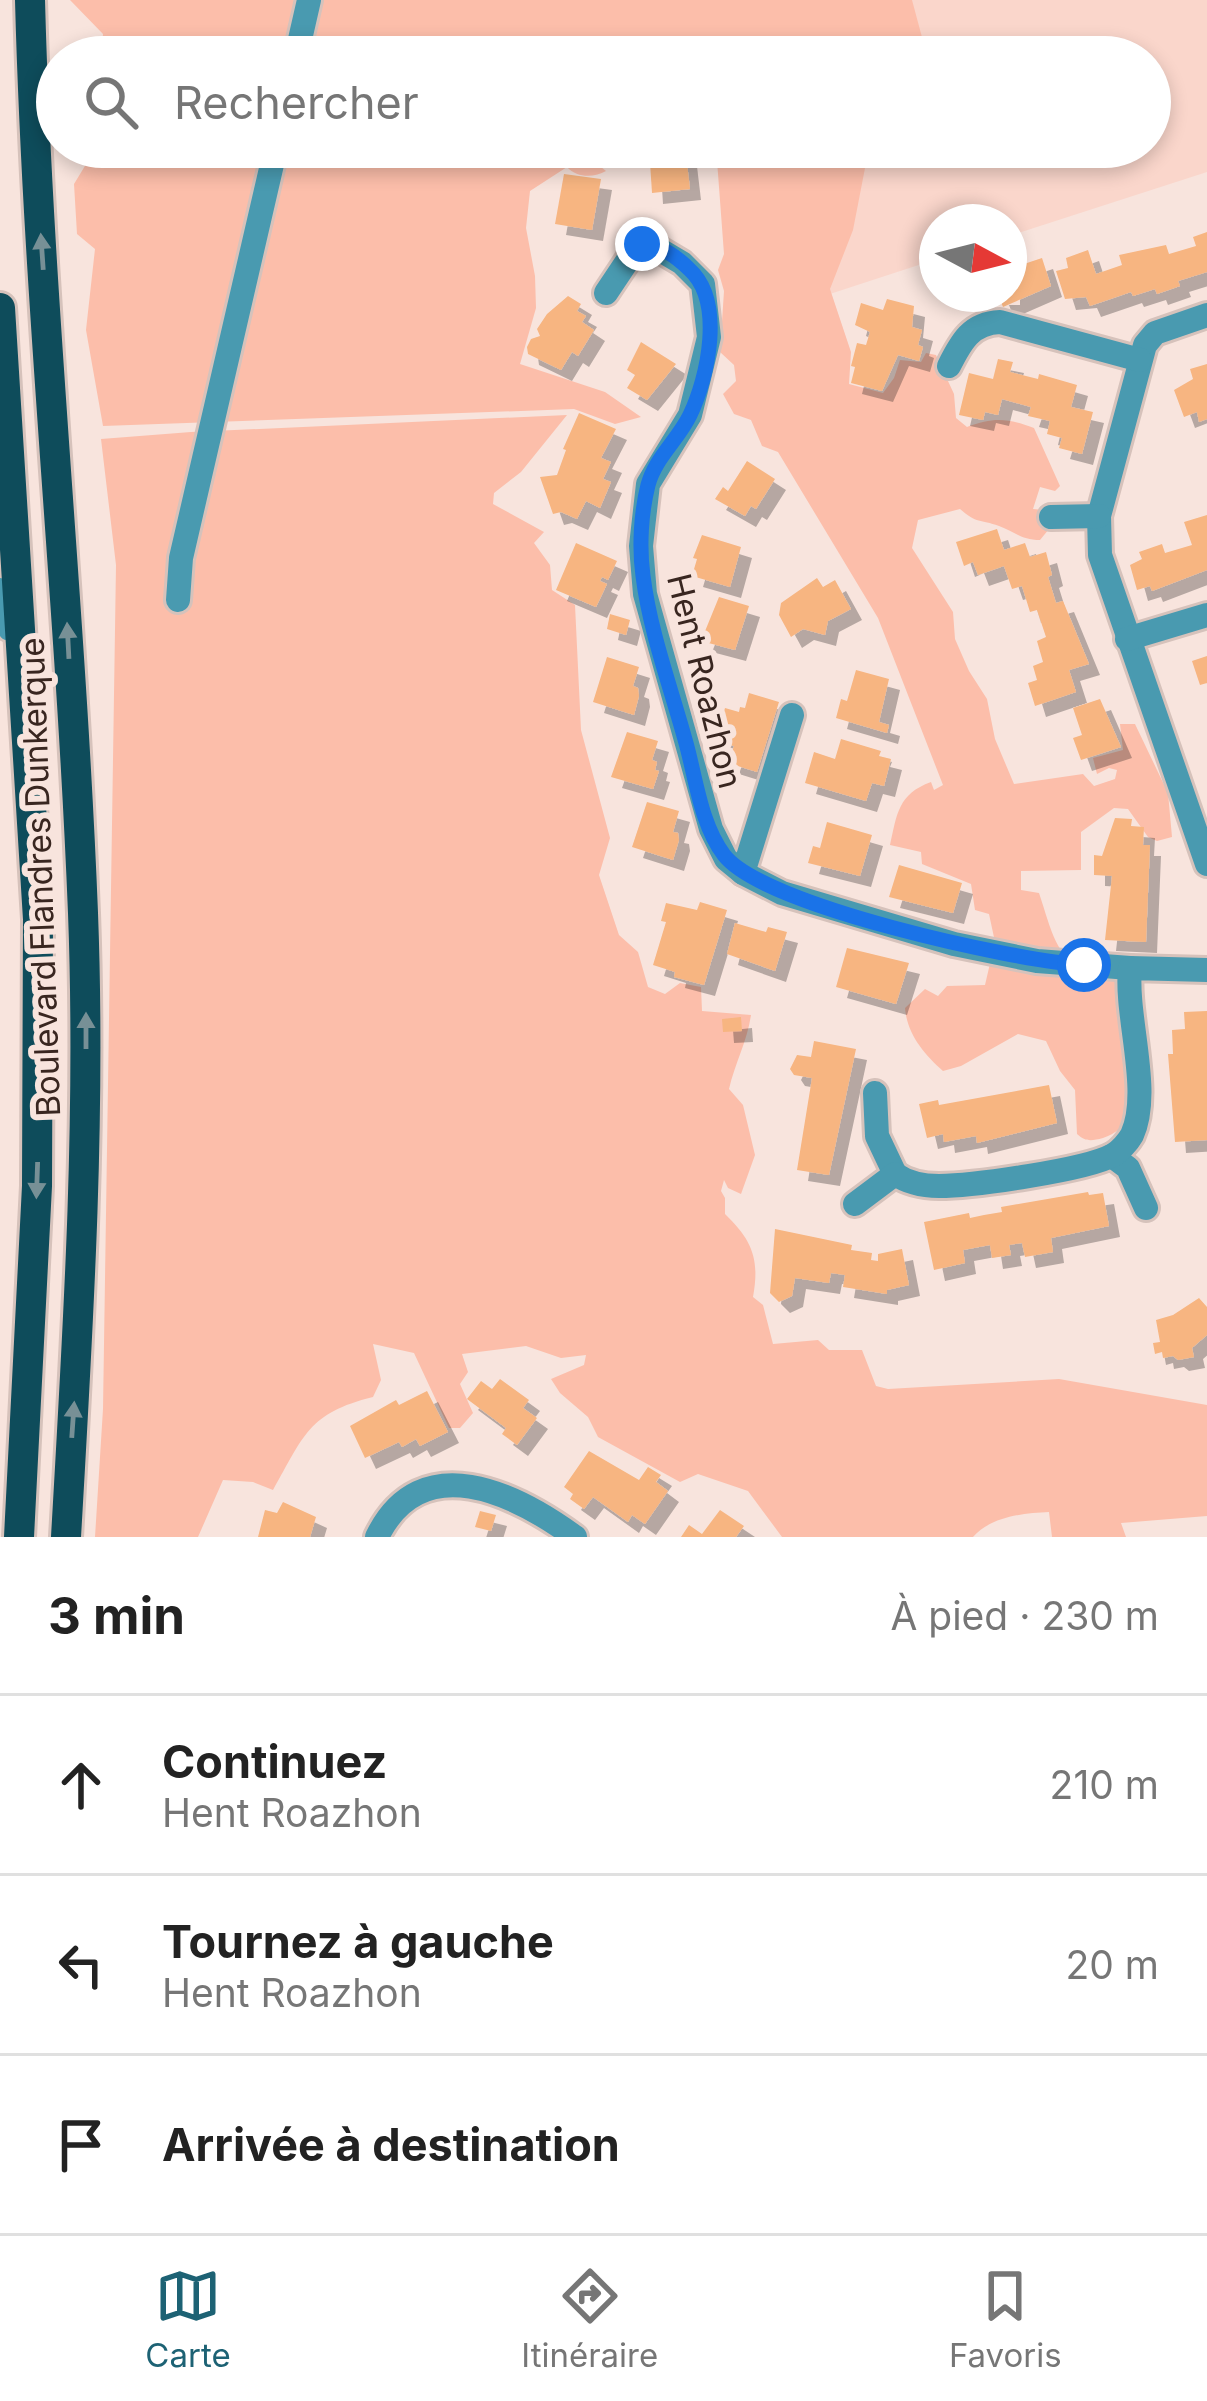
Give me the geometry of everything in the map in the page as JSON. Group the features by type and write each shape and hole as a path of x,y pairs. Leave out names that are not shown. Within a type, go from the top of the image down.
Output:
{"main road":[{"name":"Boulevard Flandres Dunkerque","path":"30,0 36,131"},
{"name":"Boulevard Flandres Dunkerque","path":"38,168 78,801 86,1028 79,1325 66,1537"},
{"name":"Boulevard Flandres Dunkerque","path":"0,308 32,808 40,1067 32,1328 19,1537"}],"street":[{"path":"301,36 309,0"},
{"path":"178,601 181,558 271,168"},
{"name":"Hent Roazhon","path":"607,293 636,248 650,244 694,273 706,296 709,337 702,377 690,415 648,484 642,570 703,806 718,847 743,873 793,715"},
{"path":"1207,315 1155,333 1140,360 1099,516 1100,555 1207,864"},
{"path":"949,367 968,333 988,322 1140,360"},
{"path":"1051,517 1099,516"},
{"path":"1127,639 1207,615"},
{"path":"743,873 782,893 988,952 1037,962 1207,970"},
{"path":"875,1093 877,1136 895,1174 914,1183 938,1186 1048,1171 1112,1156 1132,1136 1137,1107 1130,968"},
{"path":"1112,1156 1128,1168 1146,1208"},
{"path":"855,1204 895,1174"},
{"path":"376,1537 401,1504 422,1491 457,1485 523,1502 575,1537"}],"lane":[{"path":"0,586 32,808"}],"shaded area":[{"path":"70,0 912,0 922,36 103,36"},
{"path":"786,0 1207,0 1207,172 1027,230 1027,204 919,204 919,265 784,309 785,168 1171,168 1171,36 787,36"},
{"path":"84,168 565,168 530,191 526,228 536,308 520,364 605,392 641,417 615,424 574,409 103,426 86,330 95,249 77,234 74,184"},
{"path":"568,168 606,171 586,176"},
{"path":"718,168 865,168 853,230 830,289 851,352 849,384 883,393 900,360 921,362 926,353 936,355 954,394 956,418 967,427 1000,420 1034,428 1060,486 1055,491 1040,487 1033,509 1044,510 1049,529 1040,540 975,519 960,509 918,520 912,548 953,612 955,639 987,699 995,739 1014,784 1083,774 1094,786 1115,779 1117,770 1097,774 1093,758 1123,750 1120,724 1135,724 1168,793 1172,837 1157,841 1148,837 1128,809 1114,808 1081,832 1081,870 1021,871 1021,890 1039,893 1062,952 1082,967 1117,980 1129,1046 1130,1099 1125,1122 1107,1136 1089,1140 1077,1134 1075,1090 1046,1041 1018,1034 943,1071 909,1026 905,1008 925,989 938,996 947,986 985,985 995,942 989,914 975,910 971,884 922,864 921,852 890,845 905,799 931,782 934,790 943,785 878,618 778,452 762,446 751,420 734,414 723,394 736,381 734,365 720,352 724,291 718,270 724,254"},
{"path":"567,415 521,472 494,493 493,504 544,532 534,543 550,565 552,590 575,605 581,730 610,838 599,875 619,935 638,952 648,987 665,994 680,983 701,987 702,1011 751,1015 729,1089 743,1105 755,1155 741,1194 728,1188 724,1180 721,1191 725,1214 752,1251 753,1297 763,1305 773,1344 818,1340 829,1350 862,1350 876,1386 888,1389 1059,1379 1207,1405 1207,1516 1121,1523 1126,1537 1052,1537 1049,1512 998,1521 973,1537 782,1537 748,1491 698,1474 680,1482 598,1437 588,1417 551,1379 584,1365 586,1355 561,1358 526,1346 462,1354 468,1372 460,1384 473,1413 460,1428 449,1428 414,1353 373,1344 381,1380 373,1397 334,1411 310,1429 273,1490 253,1482 223,1480 198,1537 95,1537 103,1409 116,565 101,439"}],"building":[{"path":"650,168 688,168 690,189 652,193"},
{"path":"564,174 601,179 592,230 555,224"},
{"path":"1207,232 1207,272 1178,281 1180,286 1157,294 1155,289 1133,296 1131,292 1090,306 1086,297 1065,299 1056,271 1068,268 1066,258 1088,250 1096,274 1122,265 1119,255 1166,245 1169,254 1196,246 1193,237"},
{"path":"1042,258 1051,286 1027,296 1027,263"},
{"path":"568,296 581,304 577,311 586,316 582,322 594,330 578,356 572,352 561,370 528,354 527,347 540,336 537,329 547,314"},
{"path":"887,299 914,306 912,327 922,330 918,345 923,347 919,361 898,355 882,391 851,383 855,367 851,366 857,343 866,345 870,332 855,325 861,303 883,310"},
{"path":"641,342 676,364 647,400 627,388 635,375 627,370"},
{"path":"998,359 1013,362 1010,372 1077,385 1071,407 1093,412 1082,454 1059,448 1062,438 1047,434 1050,421 1028,416 1031,407 1002,399 998,415 985,412 983,420 959,415 969,373 993,379"},
{"path":"1207,364 1207,419 1199,422 1197,412 1184,417 1174,390 1193,379 1190,369"},
{"path":"579,413 616,429 601,458 611,462 603,479 611,482 600,508 586,501 577,519 553,514 540,477 557,475"},
{"path":"747,461 775,479 756,509 751,506 745,516 715,499 723,487 728,491"},
{"path":"1207,515 1207,570 1152,591 1150,586 1137,590 1130,565 1142,559 1139,552 1162,544 1165,553 1192,545 1184,522"},
{"path":"997,529 1004,550 1025,543 1030,557 1046,552 1056,603 1063,601 1089,664 1069,670 1076,692 1035,706 1028,683 1037,680 1033,666 1043,662 1037,641 1046,637 1037,610 1030,612 1022,586 1012,589 1004,566 978,575 973,562 964,566 956,542"},
{"path":"702,535 741,547 730,587 692,576"},
{"path":"576,543 617,561 608,580 602,577 600,581 607,584 596,607 556,590"},
{"path":"817,578 823,587 835,580 851,609 828,621 825,635 803,629 791,637 779,615 781,603"},
{"path":"719,597 749,606 735,650 701,641"},
{"path":"610,614 630,620 626,635 607,629"},
{"path":"1207,656 1207,683 1200,685 1192,661"},
{"path":"607,657 639,667 633,686 639,696 634,715 593,702"},
{"path":"856,670 889,679 879,722 889,725 887,733 836,718 841,699 847,701"},
{"path":"749,693 779,702 757,772 728,763 734,746 731,740 717,736 725,708 739,712"},
{"path":"1100,699 1121,747 1081,760 1073,738 1082,735 1073,708"},
{"path":"627,732 658,741 652,760 659,771 653,789 611,777"},
{"path":"841,739 881,751 879,756 891,759 884,786 872,783 866,801 805,783 814,752 835,759"},
{"path":"647,802 679,811 673,860 632,847"},
{"path":"1115,818 1132,819 1131,826 1144,827 1143,845 1150,845 1146,942 1105,940 1112,876 1094,875 1094,855 1102,856"},
{"path":"827,822 872,835 860,876 808,863 813,846 820,848"},
{"path":"899,865 962,883 953,913 889,897"},
{"path":"700,902 727,910 704,985 653,965 666,922 661,921 666,903 697,910"},
{"path":"735,923 787,932 775,971 727,954"},
{"path":"847,948 909,963 896,1004 836,987"},
{"path":"1207,1011 1207,1140 1175,1142 1168,1054 1173,1054 1172,1030 1185,1029 1184,1012"},
{"path":"741,1017 742,1031 723,1032 722,1019"},
{"path":"814,1041 856,1049 829,1175 797,1170 812,1078 794,1075 790,1069 797,1055 811,1057"},
{"path":"1049,1085 1057,1123 977,1143 976,1136 944,1142 943,1134 927,1138 919,1104 938,1100 939,1105"},
{"path":"1103,1193 1109,1226 1051,1238 1053,1252 1025,1257 1022,1243 1009,1245 1011,1255 992,1258 990,1245 963,1250 965,1263 934,1270 924,1222 969,1213 970,1218 1002,1212 1001,1207"},
{"path":"775,1229 852,1245 851,1250 872,1253 871,1260 902,1249 909,1285 887,1290 887,1294 843,1287 845,1275 831,1273 829,1283 795,1278 792,1296 779,1302 770,1293"},
{"path":"1199,1298 1207,1307 1207,1335 1192,1348 1194,1357 1178,1360 1163,1358 1162,1352 1155,1354 1153,1343 1160,1342 1156,1320"},
{"path":"500,1379 529,1400 523,1408 537,1418 517,1445 502,1434 506,1428 467,1399 481,1381 492,1389"},
{"path":"427,1391 448,1432 420,1446 416,1439 402,1447 399,1442 365,1458 350,1426 396,1400 399,1405"},
{"path":"589,1451 639,1480 648,1467 661,1475 656,1482 668,1491 645,1524 632,1515 628,1522 593,1497 584,1509 570,1499 573,1494 564,1487"},
{"path":"283,1502 316,1517 310,1537 258,1537 265,1510 277,1513"},
{"path":"720,1510 744,1526 736,1537 681,1537 689,1525 702,1534"},
{"path":"480,1511 496,1515 491,1531 475,1527"}],"route":[{"path":"642,244 682,263 703,284 706,296 709,337 702,377 690,415 648,484 641,546 652,623 718,847 743,873 782,893 954,944 1037,962 1084,965"}]}
